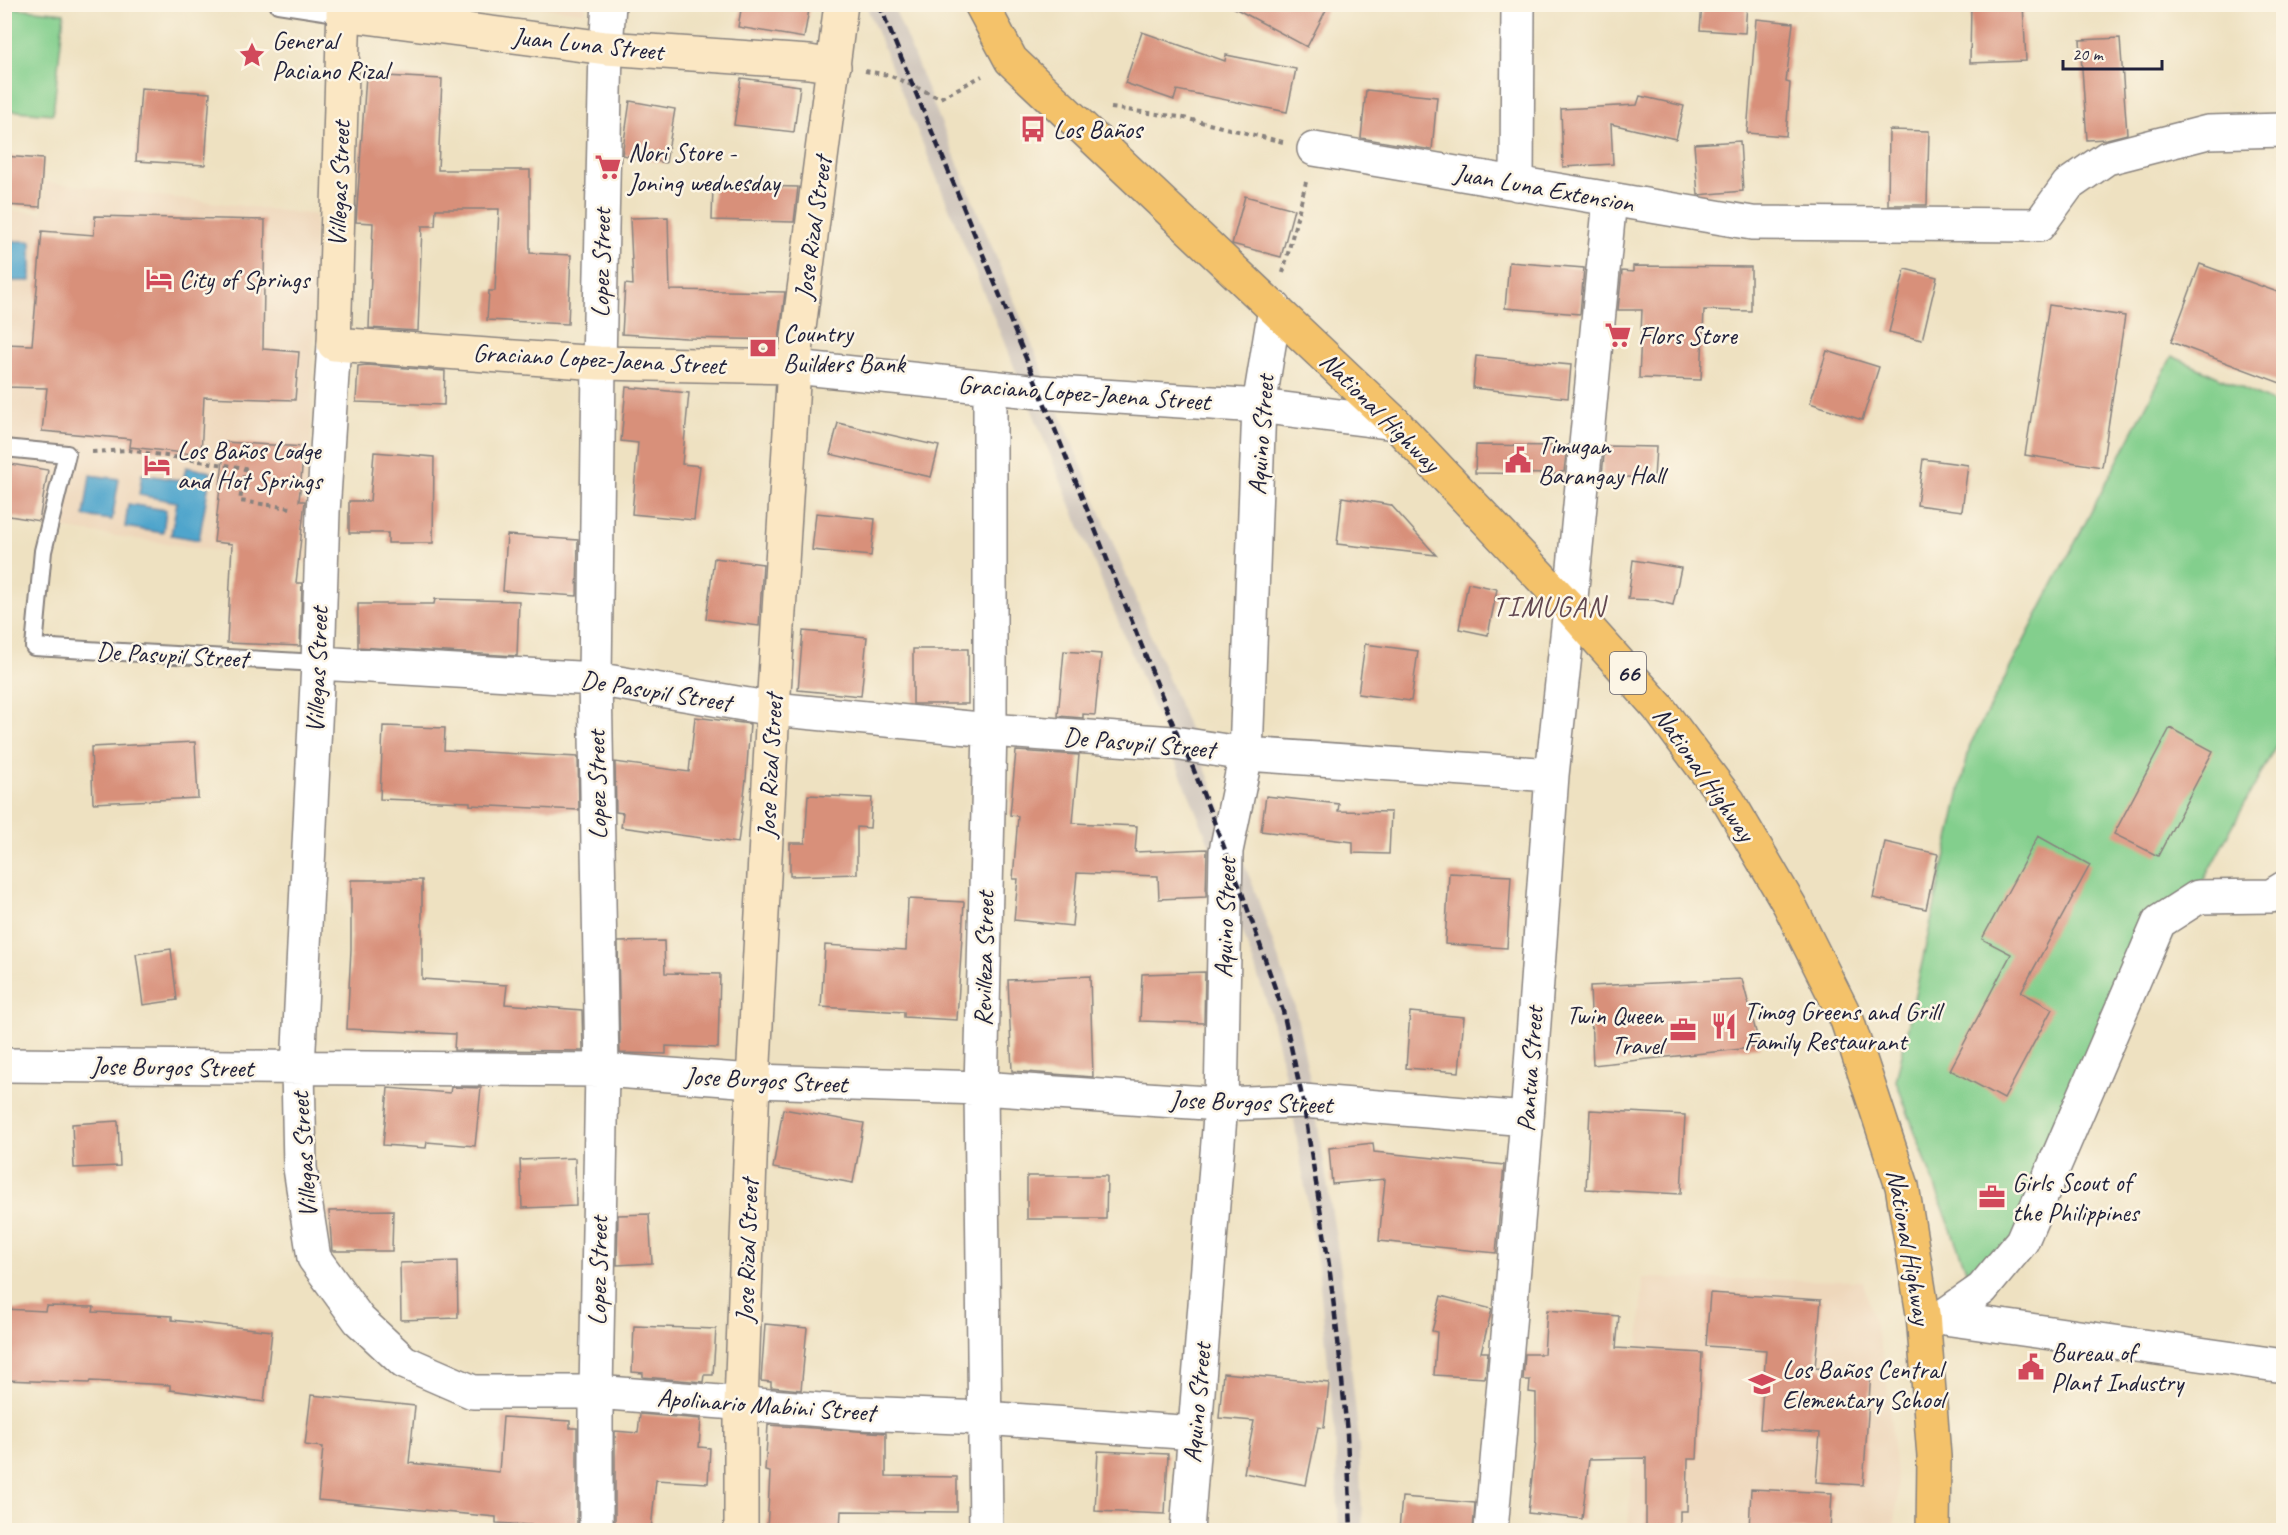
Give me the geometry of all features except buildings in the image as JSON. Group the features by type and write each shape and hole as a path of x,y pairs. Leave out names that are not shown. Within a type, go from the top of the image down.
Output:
{"main road":[{"name":"Jose Rizal Street","path":"741,1530 741,1403 753,1081 794,367 841,4"},
{"name":"National Highway","path":"981,4 1011,60 1395,423 1570,608 1658,707 1729,802 1790,906 1847,1020 1902,1186 1932,1316 1933,1530"},
{"name":"Juan Luna Street","path":"343,9 606,48 808,62 834,66"},
{"name":"Villegas Street","path":"334,344 343,9"},
{"name":"Graciano Lopez-Jaena Street","path":"334,344 598,363 794,367"}],"street":[{"name":"Lopez Street","path":"596,1530 602,1070 596,679 598,363 609,4"},
{"path":"1517,184 1518,4"},
{"name":"Juan Luna Extension","path":"1314,149 1752,223 2039,225 2068,185 2108,158 2208,132 2283,130"},
{"name":"Pantua Street","path":"1491,1530 1527,1119 1552,775 1610,199"},
{"name":"Aquino Street","path":"1187,1530 1221,1104 1226,851 1246,754 1259,406 1275,308"},
{"name":"Villegas Street","path":"334,344 323,512 298,1068 300,1168 314,1258 359,1320"},
{"name":"Graciano Lopez-Jaena Street","path":"794,367 990,387 1259,406 1395,423"},
{"name":"Revilleza Street","path":"986,1530 981,1088 990,730 990,387"},
{"name":"De Pasupil Street","path":"318,663 596,679 773,709 990,730 1174,743 1246,754 1552,775"},
{"path":"1932,1316 1982,1289 2022,1241 2159,922 2198,897 2271,896 2283,888"},
{"name":"Jose Burgos Street","path":"4,1065 602,1070 753,1081 981,1088 1221,1104 1303,1101 1527,1119"},
{"path":"1932,1316 2283,1366"},
{"name":"Apolinario Mabini Street","path":"359,1320 404,1362 473,1392 596,1392 859,1413 984,1418 1195,1433"}],"lane":[{"path":"278,4 343,9"},
{"path":"4,448 67,454"},
{"name":"De Pasupil Street","path":"67,454 42,551 34,647 318,663"}],"path":[{"path":"834,66 889,75 940,98 1011,60"},
{"path":"1107,108 1180,117 1314,149 1275,308"},
{"path":"67,454 128,450 245,468 240,501 323,512"}],"shaded area":[{"path":"586,4 585,12 519,5"},
{"path":"866,5 893,5 1254,888 1295,1007 1313,1095 1340,1263 1358,1432 1363,1530 1339,1530 1335,1433 1318,1266 1291,1102 1271,1015 1231,897"},
{"path":"46,182 316,215 308,564 5,520 5,210 42,213"},
{"name":"Los Baños Central Elementary School","path":"1643,1278 1863,1281 1885,1364 1898,1497 1894,1530 1628,1530"}],"green space":[{"path":"4,7 64,13 53,114 5,110"},
{"path":"2172,356 2283,407 2283,733 2148,983 1981,1310 1896,1081 1970,745"}],"water":[{"path":"4,241 31,241 31,281 5,281"},
{"path":"186,467 211,472 199,540 171,535 177,502 139,495 142,474 183,481"},
{"path":"90,475 119,479 112,520 84,516"},
{"path":"128,504 166,510 163,533 125,527"}],"railway":[{"path":"879,4 1040,392 1181,744 1193,768 1242,893 1283,1011 1303,1101 1329,1265 1347,1433 1351,1530"}],"place":[{"name":"General Paciano Rizal","path":"252,55"},
{"name":"Los Baños","path":"1033,129"},
{"name":"Nori Store - Joning wednesday","path":"608,167"},
{"name":"City of Springs","path":"159,279"},
{"name":"Flors Store","path":"1618,335"},
{"name":"Country Builders Bank","path":"763,348"},
{"name":"Timugan Barangay Hall","path":"1518,460"},
{"name":"Los Baños Lodge and Hot Springs","path":"157,465"},
{"name":"Timog Greens and Grill Family Restaurant","path":"1724,1026"},
{"name":"Twin Queen Travel","path":"1683,1030"},
{"name":"Girls Scout of the Philippines","path":"1992,1197"},
{"name":"Bureau of Plant Industry","path":"2031,1367"},
{"name":"Los Baños Central Elementary School","path":"1762,1384"}],"district":[{"name":"TIMUGAN","path":"1549,606"}]}
